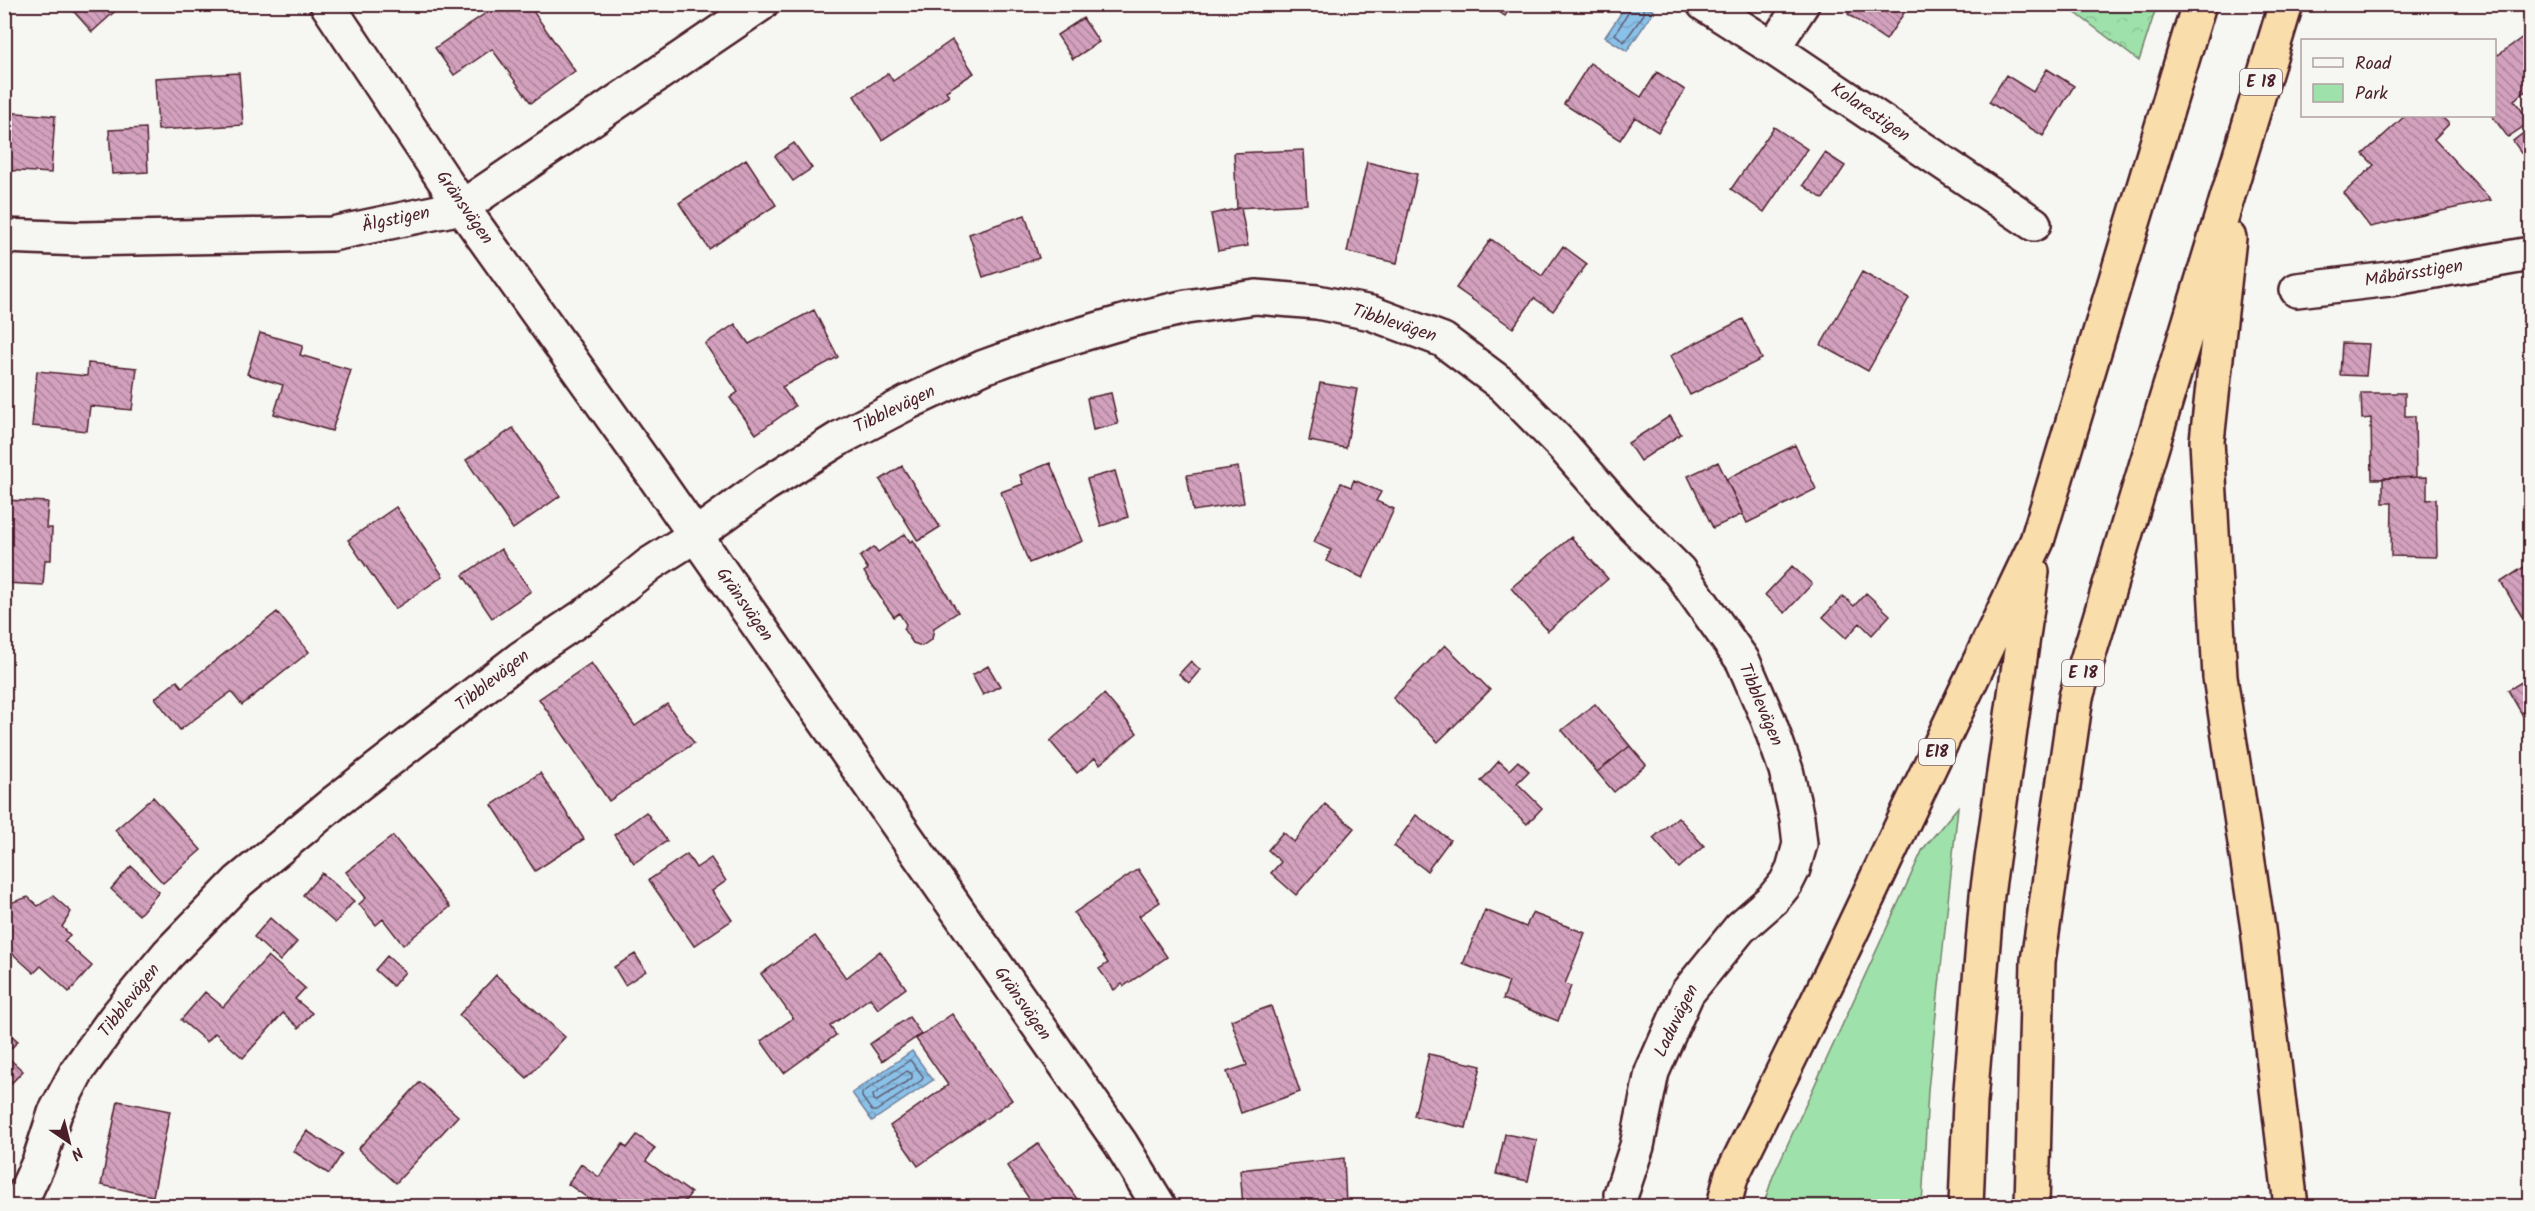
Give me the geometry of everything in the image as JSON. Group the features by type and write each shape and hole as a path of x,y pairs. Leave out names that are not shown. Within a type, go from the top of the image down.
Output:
{"highway":[{"path":"1966,1206 1970,1102 1987,895 2037,541 2199,4"},
{"name":"E 18","path":"2032,1206 2038,961 2076,698 2237,159 2286,4"},
{"name":"E 18","path":"2237,159 2207,441 2220,677 2258,929 2291,1206"},
{"name":"E18","path":"1724,1206 1731,1177 1836,964 2037,541"}],"street":[{"name":"Gränsvägen","path":"327,4 462,207 696,535 1121,1144 1158,1206"},
{"name":"Älgstigen","path":"4,236 81,239 332,234 462,207 761,4"},
{"name":"Kolarestigen","path":"1704,4 2034,224"},
{"path":"1773,48 1802,4"},
{"name":"Måbärsstigen","path":"2297,290 2390,279 2530,254"},
{"name":"Tibblevägen","path":"19,1206 39,1162 55,1113 77,1071 115,1018 168,954 238,882 335,802 521,658 590,612 650,564 696,535 766,484 840,438 984,367 1045,345 1186,307 1256,297 1317,302 1371,313 1443,340 1503,385 1563,446 1626,518 1679,571 1743,662 1768,719 1786,770 1800,844"},
{"name":"Laduvägen","path":"1621,1194 1637,1146 1652,1072 1687,993 1740,928 1773,899 1786,883 1800,844"}],"green space":[{"path":"2065,5 2157,5 2139,61"},
{"path":"1958,807 1928,1090 1922,1206 1763,1206 1773,1176 1923,849"}],"water":[{"path":"1627,4 1644,5 1654,11 1627,51 1605,37"},
{"path":"912,1051 933,1080 872,1121 852,1093"}],"building":[{"path":"67,4 123,4 92,32"},
{"path":"499,4 528,4 575,71 531,103 492,49 454,75 435,48"},
{"path":"1487,4 1513,4 1505,16"},
{"path":"1855,4 1910,4 1886,40 1848,14"},
{"path":"1083,18 1099,42 1073,59 1057,35"},
{"path":"2527,34 2530,38 2530,88 2514,100 2530,122 2508,137 2493,117 2496,117 2496,52 2498,55"},
{"path":"952,40 974,73 946,91 949,96 882,140 854,96 888,73 893,81"},
{"path":"1590,63 1641,97 1657,72 1685,90 1658,132 1635,117 1620,140 1564,104"},
{"path":"2047,69 2074,86 2043,136 1989,102 2006,75 2033,92"},
{"path":"239,73 243,125 158,130 155,78"},
{"path":"4,112 55,116 51,173 4,170"},
{"path":"2404,117 2442,117 2449,124 2434,139 2491,200 2370,227 2344,193 2374,165 2363,154"},
{"path":"1774,127 1807,149 1764,212 1731,189"},
{"path":"146,128 148,172 112,174 109,130"},
{"path":"2530,128 2530,165 2513,141"},
{"path":"794,143 812,168 793,181 775,156"},
{"path":"1304,150 1307,204 1237,208 1234,153"},
{"path":"1825,153 1845,166 1823,199 1803,185"},
{"path":"746,159 776,205 709,249 679,203"},
{"path":"1367,162 1417,174 1397,263 1347,252"},
{"path":"1241,208 1248,246 1218,251 1211,214"},
{"path":"1025,215 1039,258 983,277 969,234"},
{"path":"1491,239 1542,276 1563,246 1587,264 1553,311 1534,298 1513,328 1456,288"},
{"path":"1862,272 1909,298 1868,371 1821,345"},
{"path":"814,310 838,357 782,387 795,406 756,434 730,398 738,392 705,344 735,324 749,344"},
{"path":"1743,319 1762,359 1690,395 1670,356"},
{"path":"260,333 303,345 300,355 351,370 332,431 274,414 283,385 247,374"},
{"path":"2342,343 2369,344 2366,376 2340,375"},
{"path":"88,363 137,368 132,410 90,406 87,431 32,426 37,371 87,376"},
{"path":"1320,383 1357,389 1346,448 1309,441"},
{"path":"1111,393 1118,424 1093,430 1087,398"},
{"path":"2361,393 2405,393 2405,416 2415,416 2416,477 2372,479 2371,418 2362,419"},
{"path":"1670,416 1681,434 1640,461 1628,443"},
{"path":"513,428 560,496 513,529 466,460"},
{"path":"1795,445 1816,489 1747,523 1726,479"},
{"path":"1718,462 1743,514 1713,528 1688,476"},
{"path":"1050,463 1083,541 1029,563 1001,492 1023,484 1020,475"},
{"path":"902,466 940,527 918,541 880,480"},
{"path":"1238,467 1244,503 1193,511 1187,475"},
{"path":"1115,471 1128,517 1101,526 1087,479"},
{"path":"2427,477 2427,500 2436,499 2437,557 2391,556 2392,503 2383,503 2383,478"},
{"path":"1354,480 1381,492 1376,501 1394,509 1363,578 1326,561 1331,550 1314,542 1341,483 1351,487"},
{"path":"4,500 48,502 46,528 52,528 51,560 45,560 43,585 4,583"},
{"path":"396,507 443,576 395,609 348,540"},
{"path":"905,534 910,542 913,540 958,612 934,628 932,639 922,646 913,643 904,630 906,624 899,613 894,617 884,603 864,572 868,569 860,557 874,547 878,552"},
{"path":"1571,537 1608,579 1548,631 1511,588"},
{"path":"501,549 531,591 492,618 463,575"},
{"path":"2530,563 2530,630 2501,582"},
{"path":"1792,566 1812,584 1785,613 1765,595"},
{"path":"1866,593 1890,615 1872,635 1860,623 1846,638 1823,617 1843,596 1854,606"},
{"path":"277,612 309,652 242,705 231,692 180,730 155,698 177,681 182,687"},
{"path":"1445,645 1490,690 1438,742 1393,698"},
{"path":"1191,661 1200,670 1189,683 1179,674"},
{"path":"591,663 635,726 667,704 694,743 609,801 539,699"},
{"path":"988,666 1000,686 983,695 972,675"},
{"path":"2530,677 2530,728 2508,690"},
{"path":"1104,694 1137,733 1100,764 1095,758 1077,773 1050,741"},
{"path":"1595,704 1630,746 1597,772 1562,730"},
{"path":"1630,746 1646,765 1614,792 1597,772"},
{"path":"1499,761 1509,770 1518,761 1529,771 1517,783 1542,808 1527,824 1481,781"},
{"path":"540,773 584,839 535,871 492,805"},
{"path":"153,797 201,850 163,883 115,830"},
{"path":"1325,804 1354,828 1296,895 1271,873 1281,862 1268,850 1283,832 1294,842"},
{"path":"646,812 667,841 634,863 614,835"},
{"path":"1416,815 1450,840 1427,871 1394,846"},
{"path":"1678,817 1704,846 1679,868 1653,838"},
{"path":"393,836 450,907 403,945 383,919 376,925 359,904 366,898 346,872"},
{"path":"687,854 696,868 711,858 726,881 712,891 732,920 694,946 649,880"},
{"path":"131,866 159,892 139,915 111,889"},
{"path":"1138,869 1160,902 1139,916 1167,957 1124,986 1122,984 1114,990 1099,969 1108,963 1074,913"},
{"path":"322,873 354,901 335,923 303,895"},
{"path":"53,896 71,912 62,927 70,935 64,941 92,966 69,992 41,966 34,973 4,946 4,913 7,904 28,897 38,906"},
{"path":"1485,910 1526,927 1532,913 1585,933 1565,984 1571,986 1558,1021 1503,999 1509,982 1463,964"},
{"path":"270,918 297,942 280,961 254,937"},
{"path":"815,936 846,978 880,951 906,988 878,1009 870,998 830,1026 836,1035 784,1073 761,1041 793,1018 761,974"},
{"path":"635,954 646,971 625,985 614,967"},
{"path":"268,956 305,988 295,999 312,1013 299,1028 283,1013 243,1058 215,1033 207,1042 181,1020 205,992 223,1007"},
{"path":"387,956 405,972 393,986 375,970"},
{"path":"496,975 565,1037 527,1078 459,1015"},
{"path":"1271,1006 1300,1092 1241,1113 1227,1072 1247,1065 1231,1020"},
{"path":"952,1014 1012,1100 918,1166 890,1126 948,1085 916,1039"},
{"path":"909,1017 921,1034 882,1061 870,1044"},
{"path":"4,1029 18,1041 5,1055 23,1071 4,1091"},
{"path":"1429,1054 1481,1066 1466,1128 1414,1116"},
{"path":"420,1082 458,1116 396,1183 358,1149"},
{"path":"118,1101 170,1111 153,1196 101,1185"},
{"path":"307,1131 342,1154 329,1174 293,1151"},
{"path":"1505,1134 1537,1140 1528,1181 1496,1174"},
{"path":"637,1135 655,1148 646,1161 691,1193 681,1206 628,1206 629,1204 620,1198 614,1206 599,1206 568,1184 581,1164 599,1177 623,1144 627,1148"},
{"path":"1038,1144 1082,1206 1034,1206 1007,1166"},
{"path":"1344,1158 1346,1206 1282,1206 1282,1203 1243,1206 1240,1170"},
{"path":"558,1197 562,1206 530,1206"}]}
